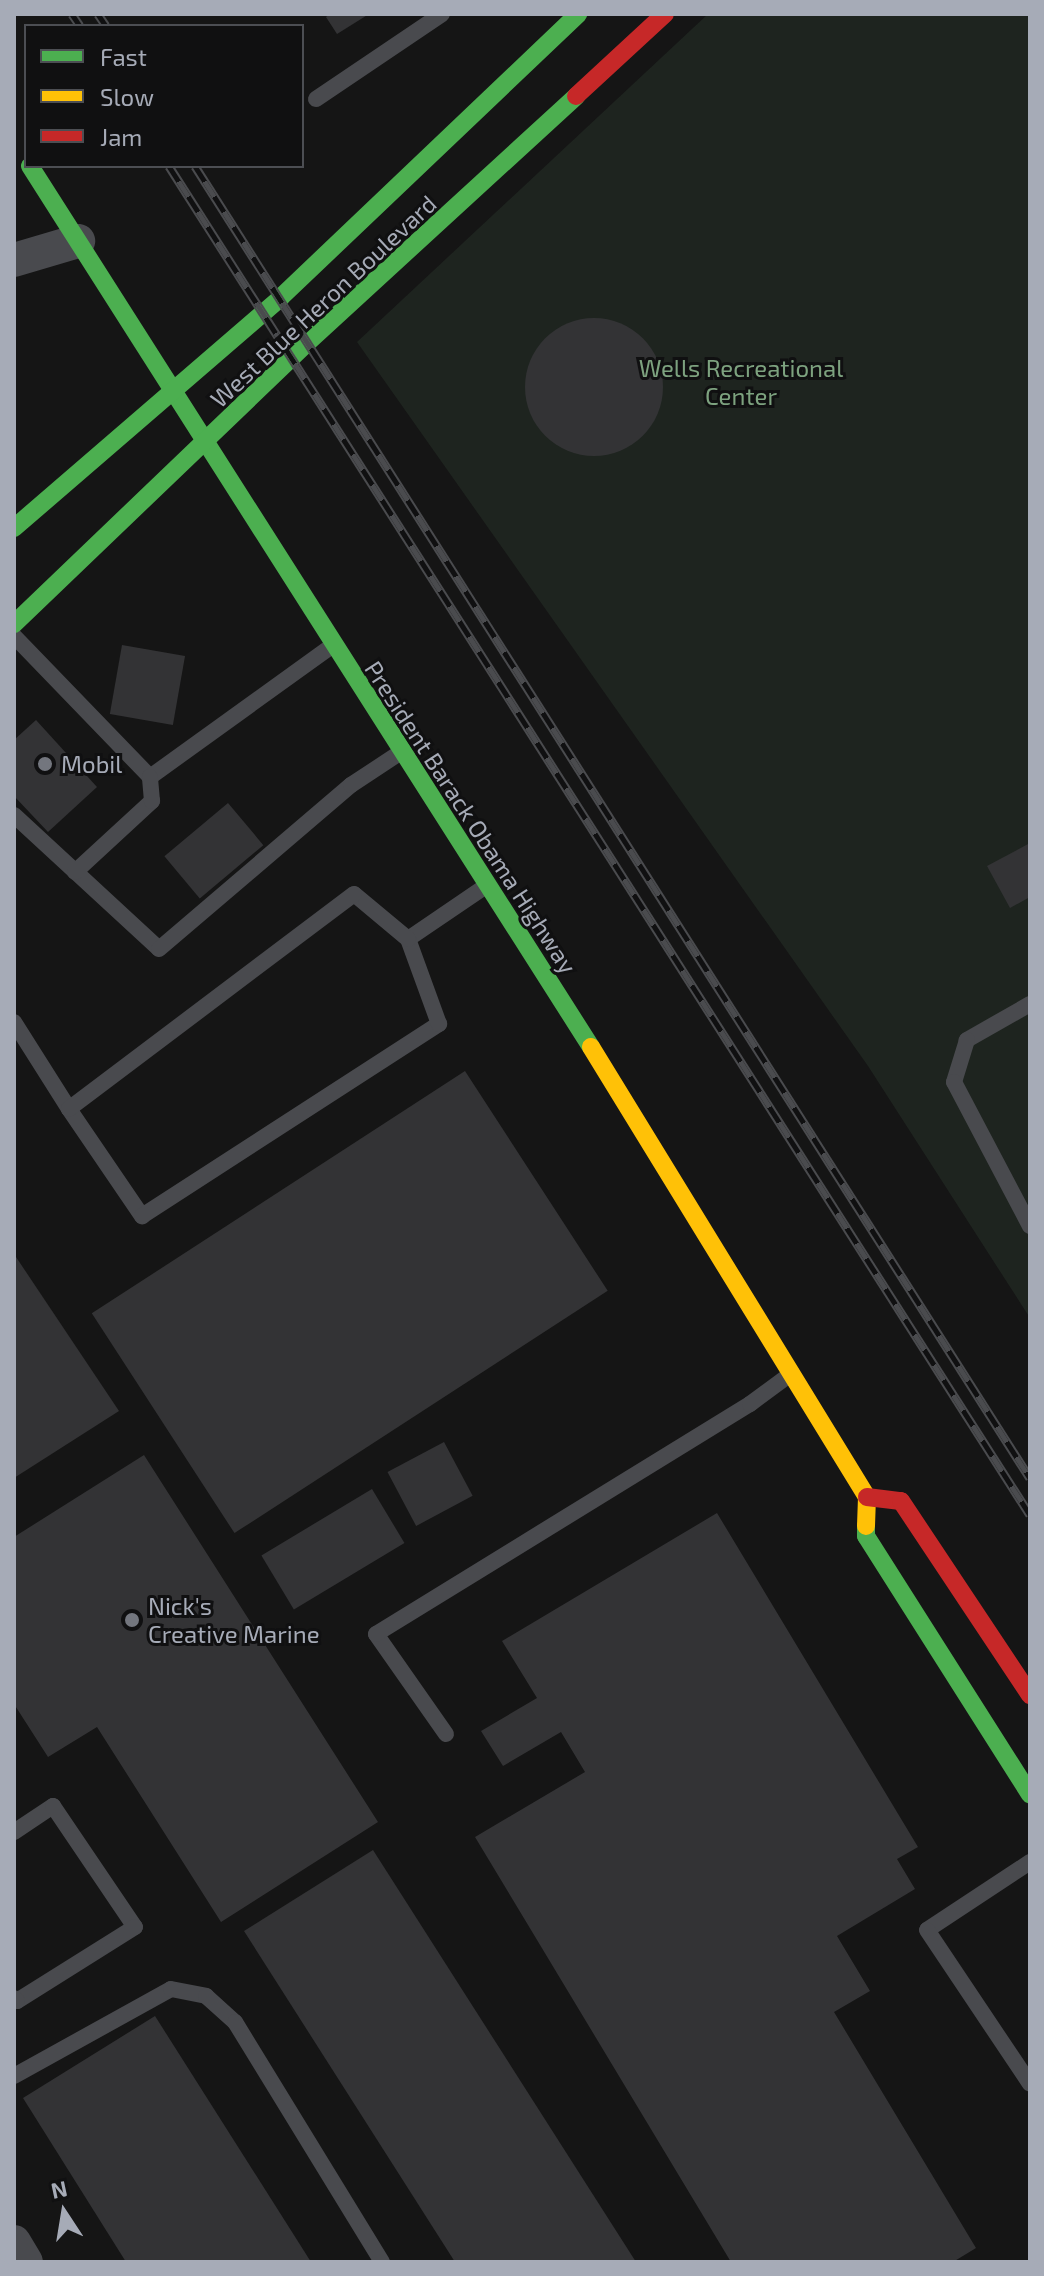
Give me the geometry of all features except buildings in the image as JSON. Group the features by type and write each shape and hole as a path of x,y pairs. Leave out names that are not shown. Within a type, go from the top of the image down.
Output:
{"main road":[{"name":"West Blue Heron Boulevard","path":"14,528 170,389 280,298 578,14"},
{"name":"West Blue Heron Boulevard","path":"14,624 308,342 665,14"},
{"name":"President Barack Obama Highway","path":"31,168 331,646 489,884 793,1372 867,1497"},
{"path":"1030,1695 901,1501 867,1497 866,1536 1030,1794"}],"street":[{"path":"14,260 78,241"},
{"path":"14,2242 26,2262"}],"lane":[{"path":"316,99 442,14"},
{"path":"14,499 28,515"},
{"path":"14,636 150,777 152,801 75,872"},
{"path":"150,777 331,646"},
{"path":"14,815 159,949 351,785 402,751"},
{"path":"408,939 489,884"},
{"path":"14,1022 69,1109 142,1216 439,1024 408,939 354,894 69,1109"},
{"path":"1030,1004 967,1040 954,1082 1030,1226"},
{"path":"446,1734 376,1634 750,1404 793,1372"},
{"path":"14,1832 53,1806 135,1927 17,2001 14,1998"},
{"path":"1030,1862 927,1930 1030,2084"},
{"path":"14,2076 171,1989 206,1996 235,2022 382,2262"}],"green space":[{"name":"Wells Recreational Center","path":"708,14 1030,14 1030,1318 868,1066 357,342"}],"railway":[{"path":"72,14 79,24"},
{"path":"98,14 105,24"},
{"path":"170,168 1030,1515"},
{"path":"196,168 1030,1478"}],"traffic: fast":[{"path":"14,528 280,298 578,14"},
{"path":"14,624 308,342 576,96"},
{"path":"31,168 591,1047"},
{"path":"866,1526 866,1536 1030,1794"}],"traffic: slow":[{"path":"591,1047 867,1497 866,1526"}],"traffic: jam":[{"path":"576,96 665,14"},
{"path":"867,1497 901,1501 1030,1695"}],"place":[{"name":"Mobil","path":"45,764"},
{"name":"Nick's Creative Marine","path":"132,1620"}]}
